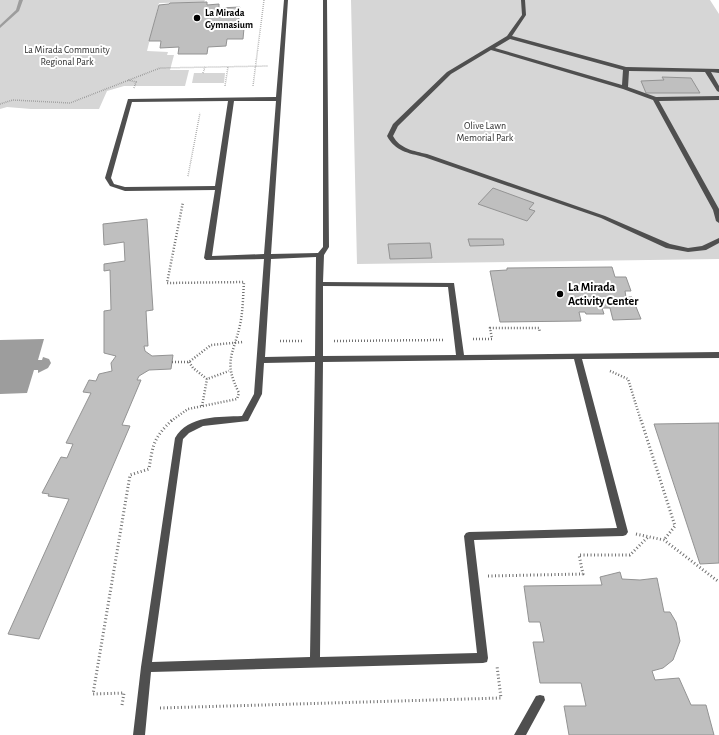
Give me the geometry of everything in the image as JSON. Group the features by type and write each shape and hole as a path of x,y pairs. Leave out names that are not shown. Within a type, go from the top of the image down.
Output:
{"lane":[{"path":"139,735 146,667 180,438 189,428 201,422 245,419 258,394 286,0"},
{"path":"315,662 320,255 326,247 326,0"},
{"path":"523,0 524,15 510,37 449,73 394,125 390,136 393,144 400,149 426,155 603,217 668,246 688,250 704,248 719,240"},
{"path":"510,37 626,69 719,71"},
{"path":"490,48 626,88 655,99 719,98"},
{"path":"626,69 626,88"},
{"path":"707,71 719,90"},
{"path":"231,99 208,258 320,255"},
{"path":"218,188 125,189 112,185 108,178 130,100 279,99"},
{"path":"655,99 716,210 719,221"},
{"path":"320,284 451,285 460,358"},
{"path":"260,360 719,355"},
{"path":"146,667 483,658 469,536 623,532 577,357"},
{"path":"520,735 540,700"}],"path":[{"path":"247,86 254,86 264,0"},
{"path":"225,86 228,66"},
{"path":"0,104 13,100 70,103 160,68 281,66"},
{"path":"203,73 205,67"},
{"path":"128,80 136,82 135,87"},
{"path":"218,86 232,86"},
{"path":"187,181 201,112"},
{"path":"473,339 492,339 490,328 539,328 540,332"},
{"path":"334,341 445,340"},
{"path":"280,341 303,341"},
{"path":"172,362 189,362 211,345 243,342"},
{"path":"189,362 192,368 207,379"},
{"path":"610,371 628,379 631,387 675,526 664,540"},
{"path":"207,379 229,372"},
{"path":"202,406 207,379"},
{"path":"623,532 664,540 719,582"}],"green space":[{"name":"La Mirada Community Regional Park","path":"0,0 205,0 204,2 159,3 147,51 168,52 167,55 174,55 170,70 189,70 185,86 124,86 107,91 99,109 31,109 7,107 0,109"},
{"name":"Olive Lawn Memorial Park","path":"351,0 710,0 719,14 719,259 357,264"},
{"path":"194,73 225,73 224,83 192,83"}],"shaded area":[{"path":"44,339 38,360 42,360 43,357 49,359 51,363 48,368 38,373 38,370 34,370 27,393 0,394 0,340"}],"building":[{"name":"La Mirada Gymnasium","path":"207,2 207,5 219,4 219,8 240,7 238,28 244,28 243,39 227,39 226,46 208,47 207,54 178,54 179,47 160,48 161,41 149,41 159,5 170,3"},
{"path":"662,77 691,78 700,93 646,93 641,81 664,80"},
{"path":"493,188 534,203 529,209 535,211 527,221 478,204"},
{"path":"147,219 153,310 146,311 148,346 144,346 145,351 152,356 173,355 171,369 149,370 139,376 137,380 141,380 122,425 130,426 39,639 8,634 69,499 48,496 49,494 42,493 61,457 67,458 73,444 66,443 91,393 83,392 89,380 96,381 99,374 112,371 111,363 116,356 104,353 104,311 111,310 110,270 104,271 104,264 125,261 124,242 104,245 103,224"},
{"path":"468,239 503,239 504,245 470,246"},
{"path":"430,243 432,258 390,259 388,244"},
{"name":"La Mirada Activity Center","path":"612,267 615,277 626,277 631,291 625,291 626,297 632,297 641,319 613,320 610,308 602,308 604,314 586,314 585,312 579,312 581,321 500,322 490,271 507,270 507,268"},
{"path":"719,423 719,563 700,564 654,424"},
{"path":"620,572 622,579 640,580 657,578 664,612 670,612 676,622 680,641 673,660 663,668 652,671 655,680 679,678 691,705 706,705 714,735 569,735 564,706 586,706 581,683 540,683 533,642 544,642 540,622 529,622 524,586 602,585 600,577"}],"waterway":[{"path":"0,27 18,10 21,0"}],"place":[{"name":"La Mirada Gymnasium","path":"197,18"},
{"name":"La Mirada Activity Center","path":"560,294"}]}
